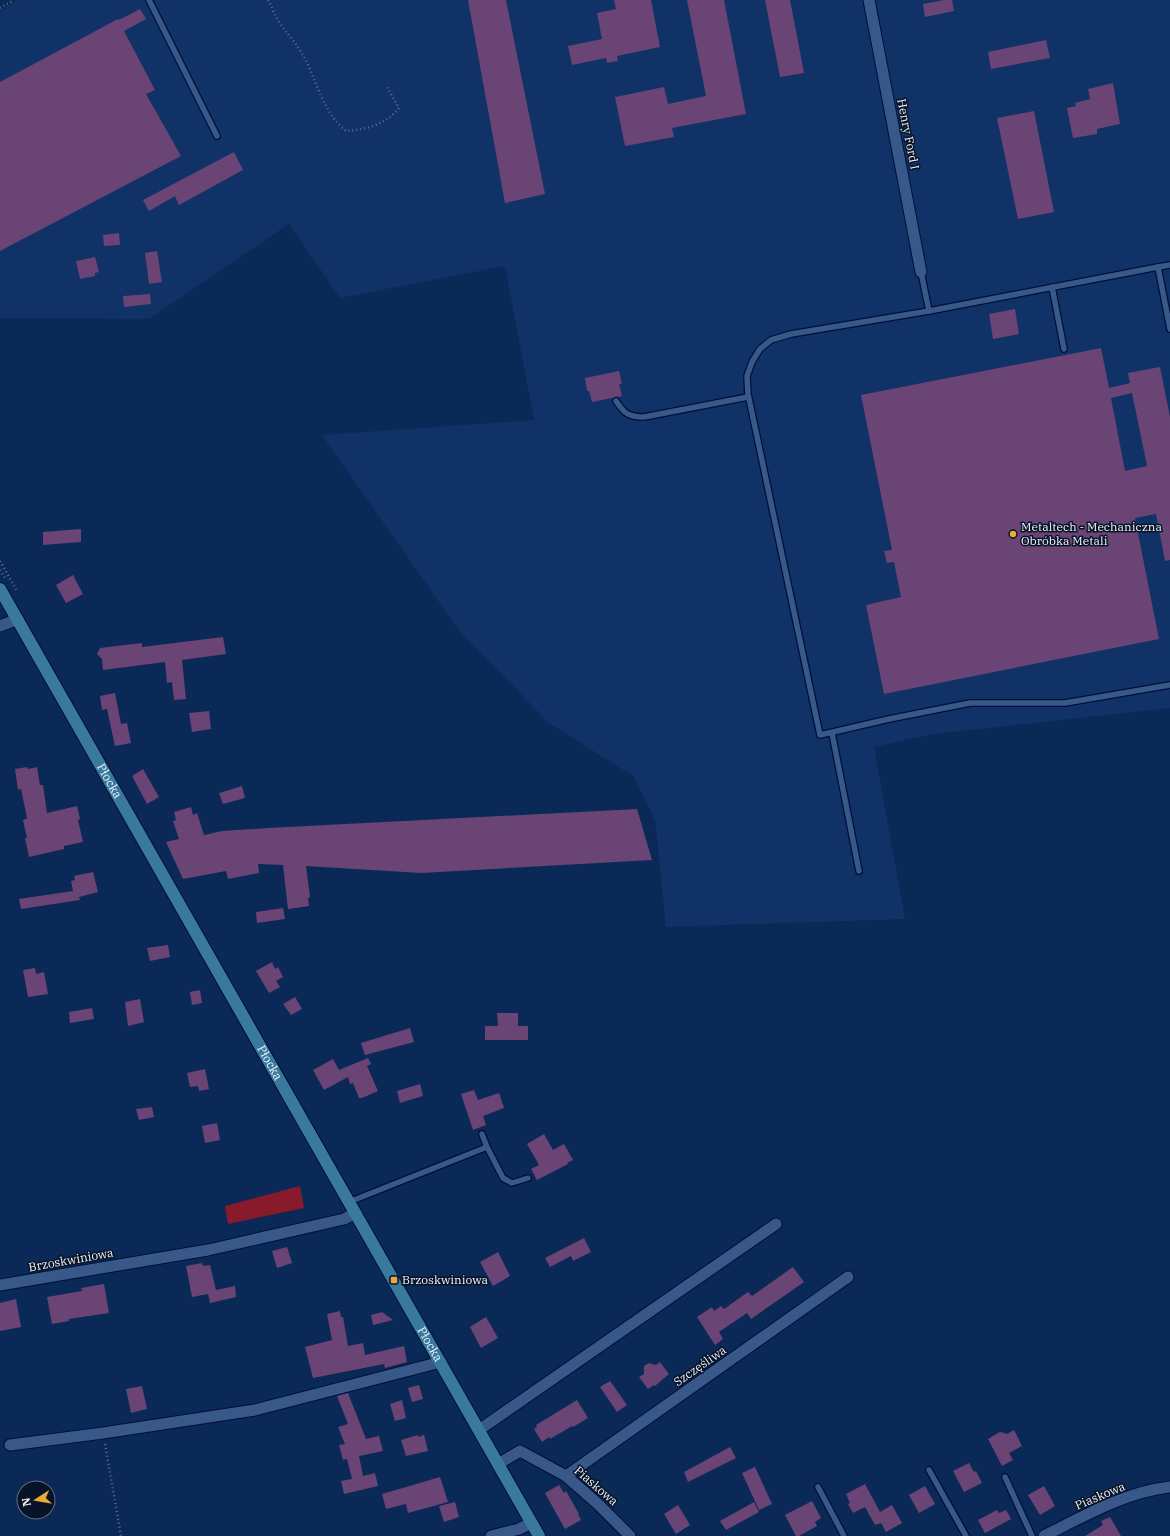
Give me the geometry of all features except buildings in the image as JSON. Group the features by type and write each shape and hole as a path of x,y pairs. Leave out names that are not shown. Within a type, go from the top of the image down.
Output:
{"street":[{"name":"Henry Ford I","path":"870,0 921,272"},
{"name":"Płocka","path":"0,589 539,1536"},
{"path":"0,626 18,620"},
{"name":"Brzoskwiniowa","path":"0,1285 208,1250 344,1219 356,1213"},
{"path":"479,1430 776,1224"},
{"name":"Szczęśliwa","path":"566,1476 848,1277"},
{"path":"10,1445 103,1433 255,1410 441,1362"},
{"name":"Piaskowa","path":"498,1464 520,1451 566,1476 598,1504 630,1536"},
{"name":"Piaskowa","path":"1044,1536 1096,1510 1126,1498 1149,1491 1170,1487"},
{"path":"491,1536 519,1529 531,1523"}],"lane":[{"path":"149,0 217,136"},
{"path":"1170,265 928,311 791,334 771,340 760,349 752,362 747,376 748,397 820,736 970,703 1065,703 1170,684"},
{"path":"1158,267 1168,309 1170,329"},
{"path":"921,272 928,311"},
{"path":"1052,288 1064,349"},
{"path":"616,401 624,412 630,416 644,417 748,397"},
{"path":"832,733 859,871"},
{"path":"482,1134 503,1178 512,1183 528,1178"},
{"path":"349,1202 487,1147"},
{"path":"929,1470 966,1536"},
{"path":"1005,1477 1032,1536"},
{"path":"818,1488 844,1536"}],"path":[{"path":"0,8 14,0"},
{"path":"268,0 276,17 296,42 305,58 326,107 340,126 346,131 371,127 395,114 399,108 387,87"},
{"path":"103,1433 121,1536"}],"shaded area":[{"path":"19,0 1170,0 1170,708 933,734 874,747 905,919 666,927 655,820 633,776 549,723 460,632 322,435 534,420 505,266 340,298 289,224 149,319 0,318 0,10"},
{"path":"300,1186 304,1208 228,1224 225,1206"}],"place":[{"name":"Metaltech - Mechaniczna Obróbka Metali","path":"1013,534"},
{"name":"Brzoskwiniowa","path":"394,1280"}]}
